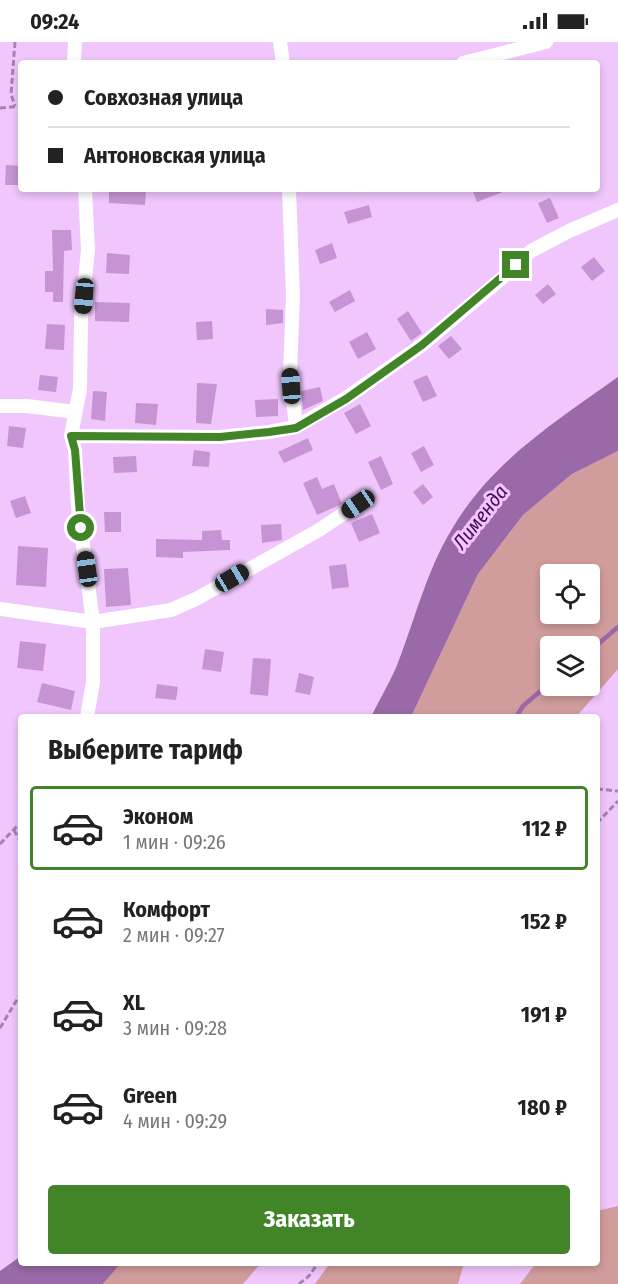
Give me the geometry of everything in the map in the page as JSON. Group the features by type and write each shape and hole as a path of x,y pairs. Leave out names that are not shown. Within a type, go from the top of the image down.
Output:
{"street":[{"path":"74,60 75,42"},
{"path":"280,42 283,60"},
{"path":"475,60 546,42"},
{"path":"85,192 88,250 81,319 80,389 71,436 75,450 78,507 93,622 93,682 88,714"},
{"path":"289,192 293,296 290,372 296,428"},
{"path":"71,436 220,437 296,428 346,399 422,345 531,251 569,231 618,210"},
{"path":"0,406 27,406 75,412"},
{"path":"0,609 93,622 171,610 196,599 319,530 358,504"}],"path":[{"path":"0,108 15,106 11,94 15,42"},
{"path":"600,789 618,791"},
{"path":"600,820 618,801"},
{"path":"0,844 18,825"},
{"path":"14,830 18,837"},
{"path":"0,1028 18,998"},
{"path":"299,1284 309,1276 316,1266"}],"shaded area":[{"path":"618,451 618,669 600,690 600,636 540,636 540,696 594,696 579,714 412,714 478,574 523,515 572,474"},
{"path":"618,1206 618,1284 520,1284 534,1266 600,1266 600,1210"},
{"path":"118,1266 258,1266 243,1284 103,1284"},
{"path":"328,1266 463,1266 458,1284 315,1284"}],"water":[{"name":"Лименда","path":"618,377 618,451 572,474 523,515 478,574 412,714 372,714 396,667 422,593 452,529 468,505 505,463 571,410"},
{"path":"18,1258 18,1266 118,1266 103,1284 0,1284 0,1271"}],"building":[{"path":"6,165 18,166 18,185 5,185"},
{"path":"109,192 146,192 145,205 109,203"},
{"path":"473,192 503,192 477,202"},
{"path":"550,198 559,218 547,223 538,203"},
{"path":"369,205 372,217 348,224 344,212"},
{"path":"52,230 71,230 72,250 64,251 63,302 53,302 53,292 45,292 45,271 53,271"},
{"path":"332,243 337,258 320,264 315,250"},
{"path":"107,253 130,255 129,274 106,273"},
{"path":"594,257 605,271 592,281 581,267"},
{"path":"548,284 556,294 543,304 535,295"},
{"path":"350,290 355,301 335,312 329,302"},
{"path":"95,302 130,303 129,322 95,321"},
{"path":"266,309 283,310 283,323 266,325"},
{"path":"408,311 422,333 411,341 397,319"},
{"path":"212,321 213,339 197,340 196,322"},
{"path":"47,324 65,325 64,350 45,349"},
{"path":"367,332 376,349 358,359 349,342"},
{"path":"451,336 462,349 449,359 438,346"},
{"path":"40,375 58,377 56,392 38,390"},
{"path":"427,375 437,396 423,402 413,381"},
{"path":"197,383 217,384 211,424 196,423"},
{"path":"320,387 323,401 303,410 301,391"},
{"path":"93,391 107,392 105,421 91,419"},
{"path":"278,399 278,416 256,417 255,400"},
{"path":"136,403 158,404 156,425 135,423"},
{"path":"360,404 371,426 356,434 344,413"},
{"path":"9,426 26,428 23,448 7,446"},
{"path":"308,438 313,450 284,463 278,452"},
{"path":"424,446 434,465 421,472 411,453"},
{"path":"194,450 210,452 209,467 192,466"},
{"path":"136,456 137,472 114,473 113,457"},
{"path":"381,456 393,484 381,490 368,462"},
{"path":"317,477 322,489 334,484 342,504 317,515 303,483"},
{"path":"423,484 433,497 423,505 413,492"},
{"path":"25,496 31,513 16,518 10,501"},
{"path":"104,512 121,512 121,532 105,532"},
{"path":"372,514 380,533 359,542 351,523"},
{"path":"281,524 282,540 262,543 261,525"},
{"path":"221,530 222,540 230,540 230,550 183,552 183,558 156,557 156,539 202,540 202,531"},
{"path":"18,546 48,548 46,587 16,585"},
{"path":"346,564 349,587 332,589 329,566"},
{"path":"128,568 131,605 106,607 104,569"},
{"path":"20,641 46,644 43,671 17,668"},
{"path":"205,649 224,652 221,672 202,669"},
{"path":"253,658 271,659 268,696 250,694"},
{"path":"299,673 314,677 310,695 295,692"},
{"path":"42,683 75,691 71,710 37,702"},
{"path":"157,684 178,687 176,700 155,698"}],"waterway":[{"path":"600,642 618,627"},
{"path":"518,714 523,706 540,692"}],"route":[{"path":"81,528 75,450 71,436 220,437 296,428 346,399 422,345 516,265"}]}
